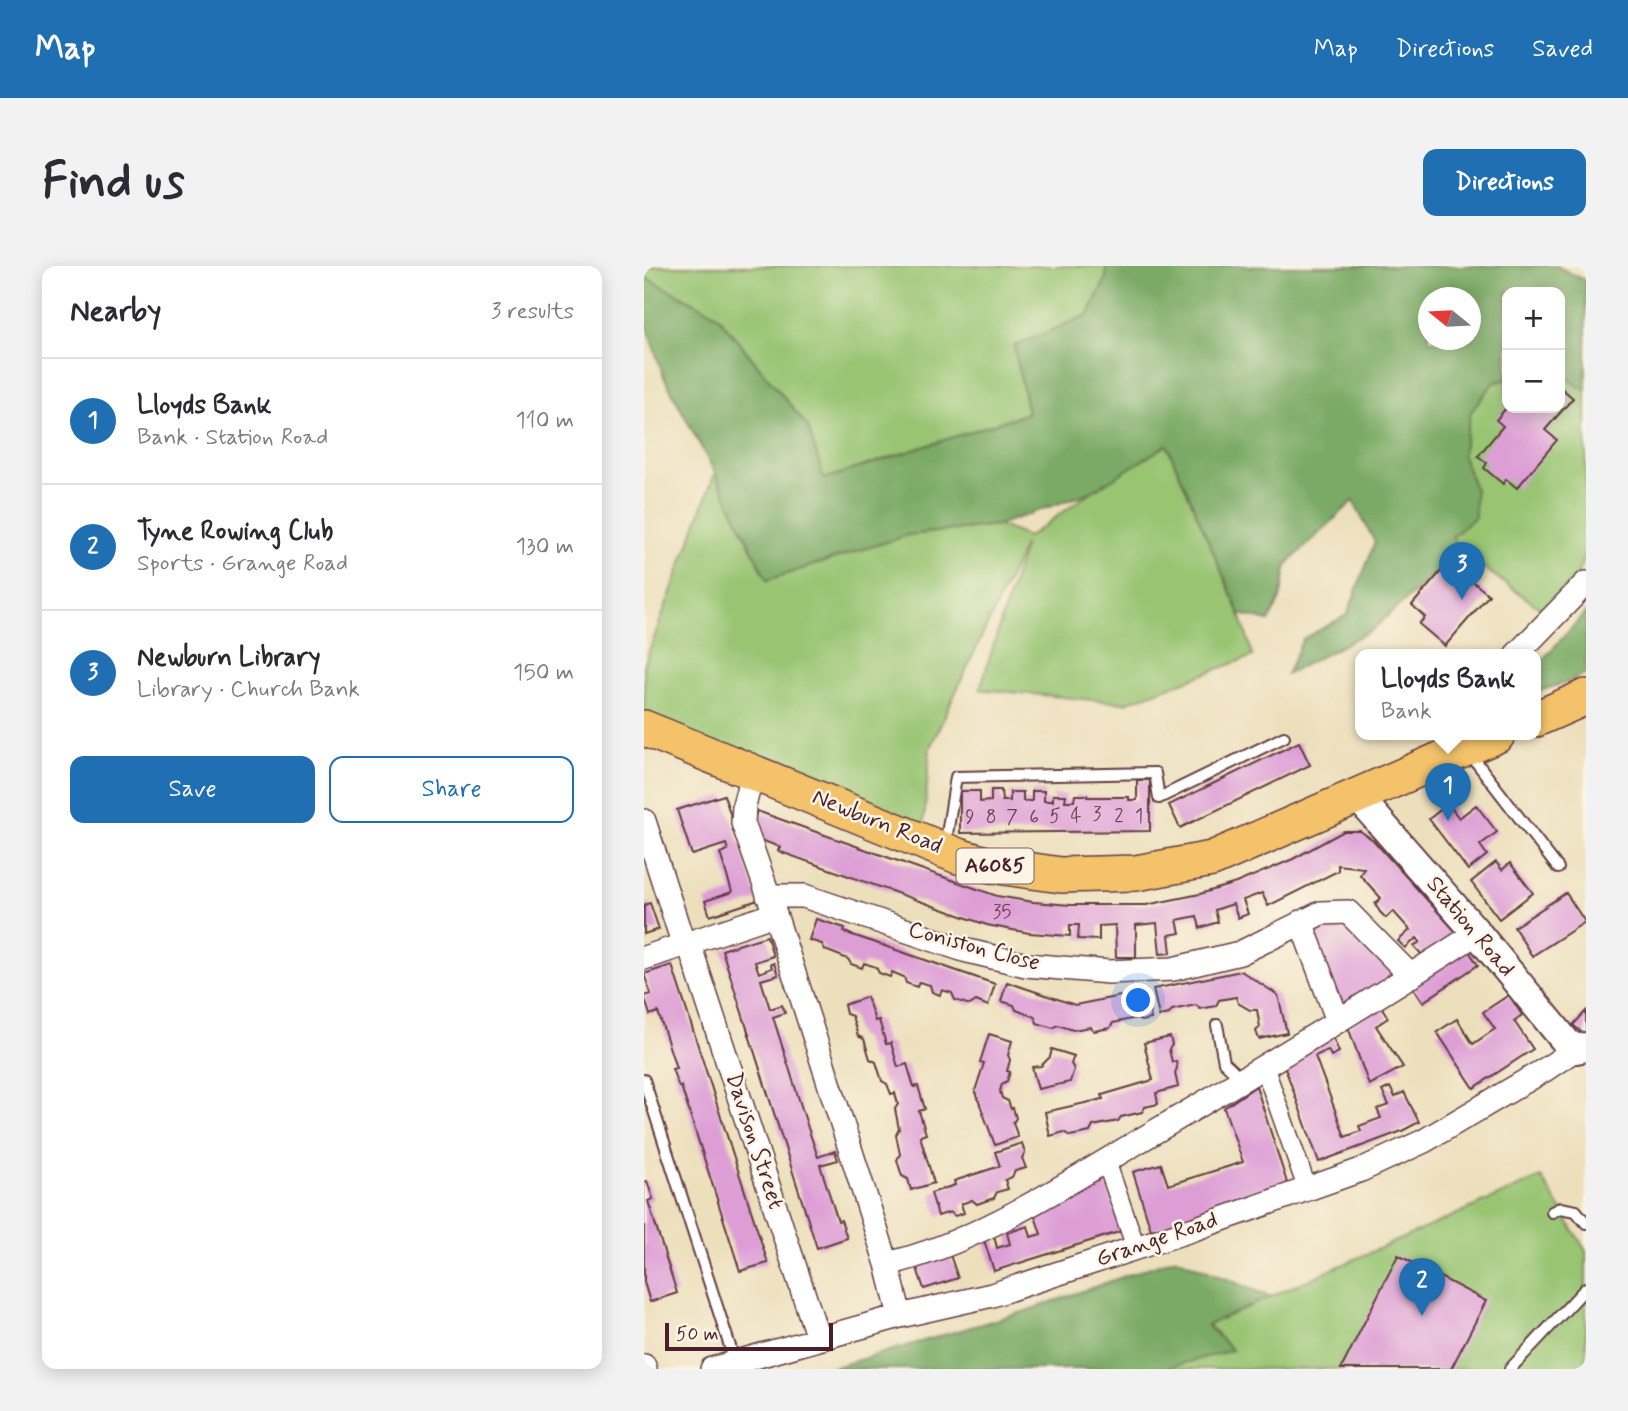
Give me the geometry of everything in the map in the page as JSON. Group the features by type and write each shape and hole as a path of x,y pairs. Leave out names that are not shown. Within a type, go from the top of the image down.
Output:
{"main road":[{"path":"1541,716 1586,697"},
{"name":"Newburn Road","path":"646,737 753,772 945,850 990,865 1061,875 1136,873 1212,859 1358,797"},
{"name":"A6085","path":"1358,797 1476,741"}],"street":[{"path":"1522,649 1586,583"},
{"path":"753,772 744,805 743,823 887,1264 900,1316"},
{"name":"Station Road","path":"1358,797 1477,933 1567,1043 1581,1048"},
{"name":"Davison Street","path":"644,821 818,1338"},
{"name":"Coniston Close","path":"644,958 686,945 771,905 804,896 964,950 1026,965 1109,972 1173,970 1240,953 1321,913 1348,912 1411,976"},
{"path":"1301,922 1338,1021"},
{"path":"887,1264 938,1248 1038,1200 1338,1021 1477,933"},
{"name":"Grange Road","path":"712,1369 900,1316 992,1295 1361,1170 1424,1141 1581,1048"},
{"path":"1264,1066 1307,1188"},
{"path":"1106,1161 1136,1248"}],"lane":[{"path":"945,850 956,777 1155,773 1159,798 1284,737"},
{"path":"1476,741 1558,868"},
{"path":"1217,1025 1224,1062 1242,1079"},
{"path":"644,1080 735,1362"},
{"path":"1552,1212 1560,1208 1576,1211 1586,1223"},
{"path":"1510,1369 1586,1288"}],"green space":[{"path":"644,266 1106,266 1106,278 1088,315 1014,346 1028,413 824,479 808,427 716,314 644,277"},
{"path":"1106,266 1557,266 1586,281 1586,391 1565,376 1565,287 1502,287 1502,380 1493,383 1471,412 1462,454 1475,490 1475,517 1452,537 1460,551 1372,630 1287,674 1303,639 1347,615 1375,542 1353,501 1287,564 1280,599 1269,621 1240,614 1167,445 1091,492 998,525 908,535 767,580 664,377 644,319 644,277 716,314 808,427 824,479 1028,413 1014,346 1088,315 1106,279"},
{"path":"1565,376 1586,391 1586,552 1577,575 1544,611 1460,551 1452,537 1475,516 1475,490 1462,454 1471,412 1493,383 1502,380 1502,413 1565,413"},
{"path":"1167,445 1240,614 1253,656 1125,703 980,689 1025,544 930,747 923,833 644,717 644,665 715,473 768,580 908,535 998,525 1028,537 1091,492"},
{"path":"1586,612 1586,673 1541,690 1541,662"},
{"path":"1541,1177 1586,1251 1586,1369 1163,1369 1232,1350 1206,1325"},
{"path":"1176,1258 1271,1297 1207,1325 1232,1350 1162,1369 828,1369 1026,1311"}],"building":[{"path":"1565,391 1573,398 1565,407"},
{"path":"1502,413 1560,413 1545,430 1557,440 1517,488 1506,479 1503,484 1484,468 1487,463 1478,456 1503,426 1496,420"},
{"path":"1449,562 1489,595 1445,646 1419,624 1425,617 1412,605"},
{"path":"1299,742 1310,765 1180,828 1169,805"},
{"path":"1137,780 1150,780 1150,831 960,833 960,791 980,791 980,802 991,801 991,790 1001,790 1002,801 1010,801 1010,792 1023,792 1023,801 1032,801 1032,791 1044,791 1044,801 1053,801 1053,795 1066,795 1065,801 1074,801 1075,795 1129,797 1129,800 1137,800"},
{"path":"724,795 758,900 710,916 705,901 732,892 720,853 728,850 726,844 692,855 677,810"},
{"path":"1448,804 1459,818 1476,805 1497,832 1480,845 1487,855 1468,870 1429,819"},
{"path":"757,811 997,896 1071,905 1146,905 1200,894 1236,883 1293,859 1344,831 1360,831 1373,840 1456,932 1423,956 1414,946 1420,942 1417,938 1405,948 1398,941 1410,930 1393,911 1386,918 1380,912 1375,904 1381,898 1360,875 1364,868 1338,865 1338,871 1268,906 1262,893 1243,900 1248,914 1238,918 1233,904 1215,910 1218,922 1200,928 1197,916 1177,920 1180,933 1169,935 1171,953 1160,954 1157,923 1136,925 1136,957 1116,957 1115,925 1099,926 1099,940 1078,939 1079,925 1070,925 1070,936 1029,933 987,925 778,851 780,847 758,839 752,824"},
{"path":"1496,862 1502,870 1510,863 1533,893 1499,919 1471,882"},
{"path":"1566,893 1585,922 1532,956 1514,927"},
{"path":"650,903 659,929 644,934 644,905"},
{"path":"816,919 845,928 844,932 995,984 988,1006 976,1001 970,1005 955,1000 952,993 942,990 940,995 932,992 930,985 919,982 917,987 906,983 904,977 892,972 890,977 879,973 876,967 864,963 862,968 851,964 848,959 825,950 822,944 809,940"},
{"path":"1325,921 1348,921 1395,972 1341,1007 1311,928"},
{"path":"767,936 773,956 755,962 759,973 772,968 771,964 774,963 778,975 761,980 770,1009 782,1005 785,1013 773,1017 818,1157 835,1151 838,1160 820,1165 838,1221 841,1220 847,1238 817,1248 722,950"},
{"path":"1467,948 1478,965 1423,1002 1411,985"},
{"path":"672,965 768,1263 740,1271 681,1086 679,1087 672,1069 676,1068 658,1012 650,1015 644,996 651,994 644,974"},
{"path":"1241,971 1278,995 1287,1033 1259,1039 1256,1031 1260,1027 1257,1010 1250,1010 1238,1003 1236,997 1219,1000 1216,1006 1200,1009 1196,1005 1159,1016 1153,989"},
{"path":"1007,982 1075,1005 1146,991 1151,1019 1141,1021 1136,1018 1094,1031 1090,1027 1073,1030 1058,1025 1053,1028 1037,1023 1035,1017 1001,1001"},
{"path":"1509,995 1522,1015 1514,1021 1533,1049 1474,1088 1437,1032 1457,1019 1473,1044 1495,1029 1483,1012"},
{"path":"867,997 875,1021 879,1020 886,1044 891,1043 898,1067 907,1064 925,1109 919,1111 926,1134 920,1136 934,1183 911,1190 908,1179 902,1176 897,1160 900,1154 896,1135 899,1129 895,1093 891,1094 887,1084 882,1081 876,1062 870,1059 864,1039 858,1036 852,1016 846,1014 844,1005"},
{"path":"1381,1006 1388,1018 1376,1026 1403,1067 1369,1085 1348,1027"},
{"path":"1586,1011 1586,1036 1573,1025"},
{"path":"989,1034 1012,1041 1008,1055 1010,1060 1007,1071 1010,1072 1000,1091 1002,1098 1013,1108 1016,1118 1013,1123 1018,1137 995,1145 975,1091"},
{"path":"1332,1035 1339,1052 1331,1056 1328,1050 1315,1056 1345,1137 1361,1131 1359,1126 1381,1118 1377,1109 1389,1105 1382,1091 1390,1087 1395,1097 1404,1092 1419,1122 1319,1162 1284,1065"},
{"path":"1170,1037 1172,1045 1169,1049 1172,1062 1176,1061 1178,1087 1156,1093 1158,1104 1145,1107 1142,1112 1121,1117 1118,1121 1093,1126 1090,1132 1070,1136 1064,1132 1050,1136 1045,1112 1103,1099 1102,1095 1153,1080 1144,1043"},
{"path":"1052,1049 1074,1056 1070,1082 1038,1089 1032,1067 1041,1066 1050,1057"},
{"path":"1256,1086 1289,1189 1151,1230 1133,1172 1161,1164 1168,1185 1243,1162 1224,1108"},
{"path":"1022,1143 1025,1153 1022,1158 1026,1168 1015,1171 1012,1177 1005,1180 1008,1189 977,1204 972,1200 961,1204 964,1213 955,1216 950,1212 938,1216 931,1193 955,1185 954,1181 1000,1166 995,1152"},
{"path":"1102,1172 1122,1231 994,1271 983,1237 993,1232 997,1248 1010,1244 1007,1233 1028,1226 1031,1237 1041,1234 1034,1213"},
{"path":"647,1181 653,1199 648,1201 677,1293 650,1302 644,1282 644,1182"},
{"path":"949,1252 958,1278 924,1289 916,1265"},
{"path":"1398,1255 1486,1301 1451,1369 1341,1369"}],"place":[{"name":"Newburn Library","path":"1462,600"},
{"name":"Lloyds Bank","path":"1448,821"},
{"name":"Tyne Rowing Club","path":"1422,1316"}]}
